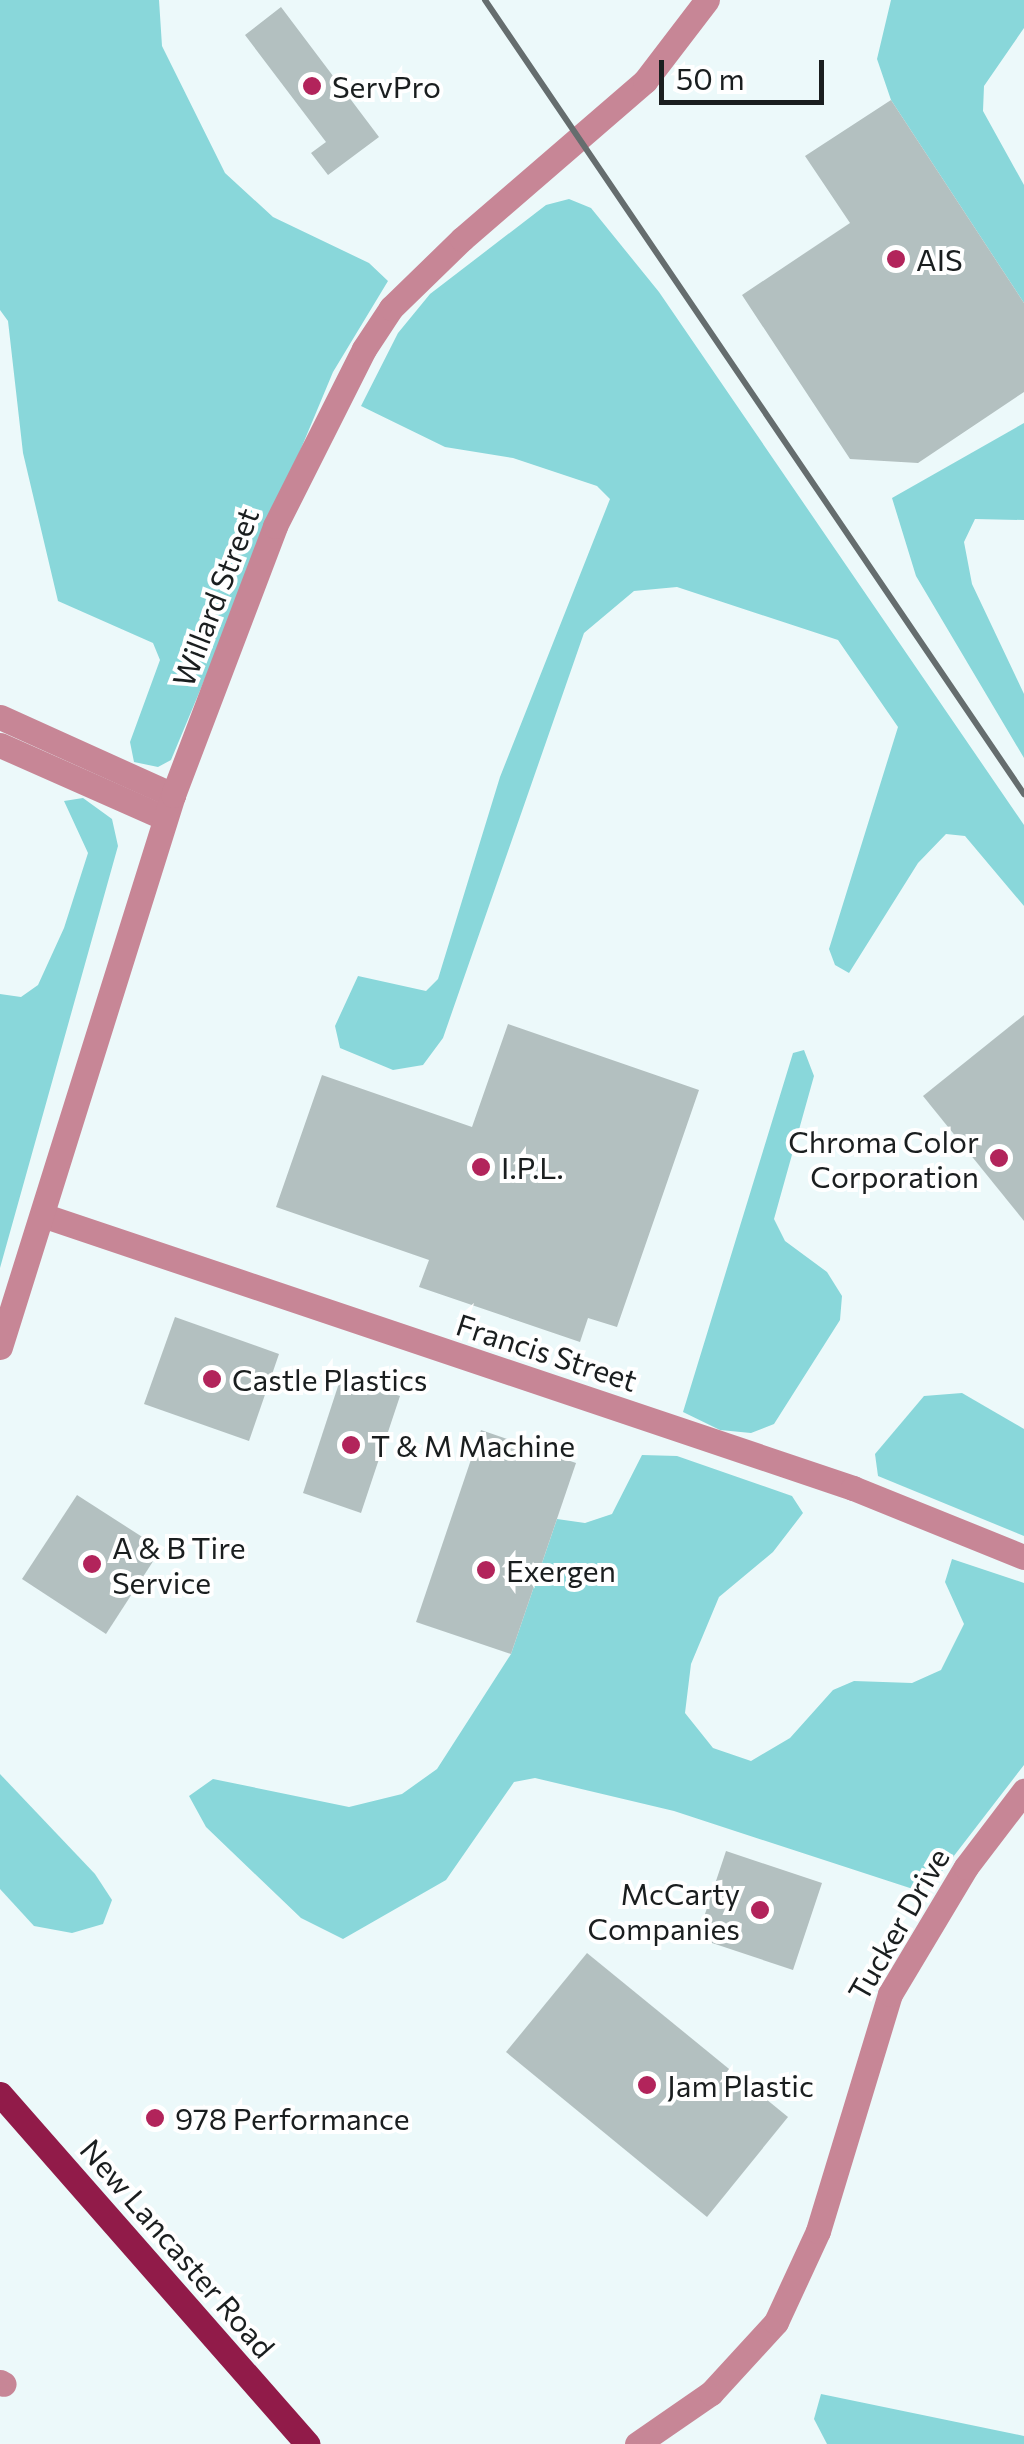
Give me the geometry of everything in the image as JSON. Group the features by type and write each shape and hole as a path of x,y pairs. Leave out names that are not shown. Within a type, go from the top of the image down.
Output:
{"main road":[{"name":"New Lancaster Road","path":"0,2094 307,2444"}],"street":[{"name":"Willard Street","path":"0,1347 45,1216 169,807 276,526 382,321 462,238 645,82 707,0"},
{"path":"0,717 169,807"},
{"path":"0,745 169,807"},
{"name":"Francis Street","path":"45,1216 853,1488 1024,1558"},
{"name":"Tucker Drive","path":"638,2444 710,2393 776,2322 818,2231 890,1994 966,1867 1024,1790"}],"shaded area":[{"path":"0,0 159,0 162,46 225,173 273,217 369,263 388,281 333,372 171,760 158,767 134,762 130,742 160,660 153,643 58,601 23,453 8,321 0,310"},
{"path":"891,0 1024,0 1024,28 984,86 983,111 1024,185 1024,303 891,100 877,59"},
{"path":"569,199 591,208 659,292 1024,825 1024,906 965,836 946,834 918,863 849,973 835,965 829,949 898,727 838,640 677,587 634,591 584,633 443,1038 423,1065 393,1070 340,1048 335,1026 358,976 426,991 438,979 500,777 610,499 597,486 513,458 445,447 361,406 398,333 430,294 546,205"},
{"path":"1024,423 1024,520 975,519 964,542 972,584 1024,694 1024,758 916,576 892,498"},
{"path":"83,798 112,819 118,846 0,1268 0,994 21,997 38,985 64,928 88,853 64,801"},
{"path":"804,1050 814,1076 774,1219 785,1241 827,1272 842,1296 840,1320 774,1424 751,1433 720,1430 683,1412 793,1053"},
{"path":"962,1393 1024,1429 1024,1536 878,1476 875,1454 924,1396"},
{"path":"642,1455 677,1456 792,1496 803,1513 773,1552 719,1597 691,1664 685,1713 713,1748 751,1761 790,1738 833,1690 854,1681 912,1683 941,1670 964,1624 945,1582 952,1559 1024,1583 1024,1765 933,1883 916,1890 674,1811 535,1778 514,1782 446,1880 343,1939 301,1918 206,1827 189,1796 213,1779 349,1807 402,1794 437,1769 511,1654 557,1519 585,1523 612,1514"},
{"path":"0,1774 95,1874 112,1900 103,1924 72,1933 34,1926 0,1889"},
{"path":"821,2394 1024,2436 1024,2444 827,2444 814,2419"}],"building":[{"name":"ServPro","path":"281,7 379,137 328,175 311,153 326,142 245,35"},
{"name":"AIS","path":"891,100 1024,303 1024,392 918,463 850,459 742,295 850,223 805,156"},
{"name":"Chroma Color Corporation","path":"1024,1015 1024,1221 923,1096"},
{"name":"I.P.L.","path":"508,1024 699,1090 617,1327 588,1318 580,1342 419,1287 429,1260 276,1207 322,1075 472,1127"},
{"name":"Castle Plastics","path":"175,1317 279,1354 249,1441 144,1404"},
{"name":"T & M Machine","path":"341,1377 400,1396 361,1513 303,1493"},
{"name":"Exergen","path":"481,1430 576,1463 511,1654 416,1622"},
{"name":"A & B Tire Service","path":"77,1495 161,1549 106,1634 22,1579"},
{"name":"McCarty Companies","path":"726,1851 822,1883 793,1970 697,1938"},
{"name":"Jam Plastic","path":"587,1953 788,2117 707,2217 506,2052"}],"railway":[{"path":"485,0 1024,794"}],"place":[{"name":"ServPro","path":"312,86"},
{"name":"AIS","path":"896,259"},
{"name":"Chroma Color Corporation","path":"999,1158"},
{"name":"I.P.L.","path":"481,1167"},
{"name":"Castle Plastics","path":"212,1379"},
{"name":"T & M Machine","path":"351,1445"},
{"name":"A & B Tire Service","path":"92,1564"},
{"name":"Exergen","path":"486,1570"},
{"name":"McCarty Companies","path":"760,1910"},
{"name":"Jam Plastic","path":"647,2085"},
{"name":"978 Performance","path":"155,2118"}]}
